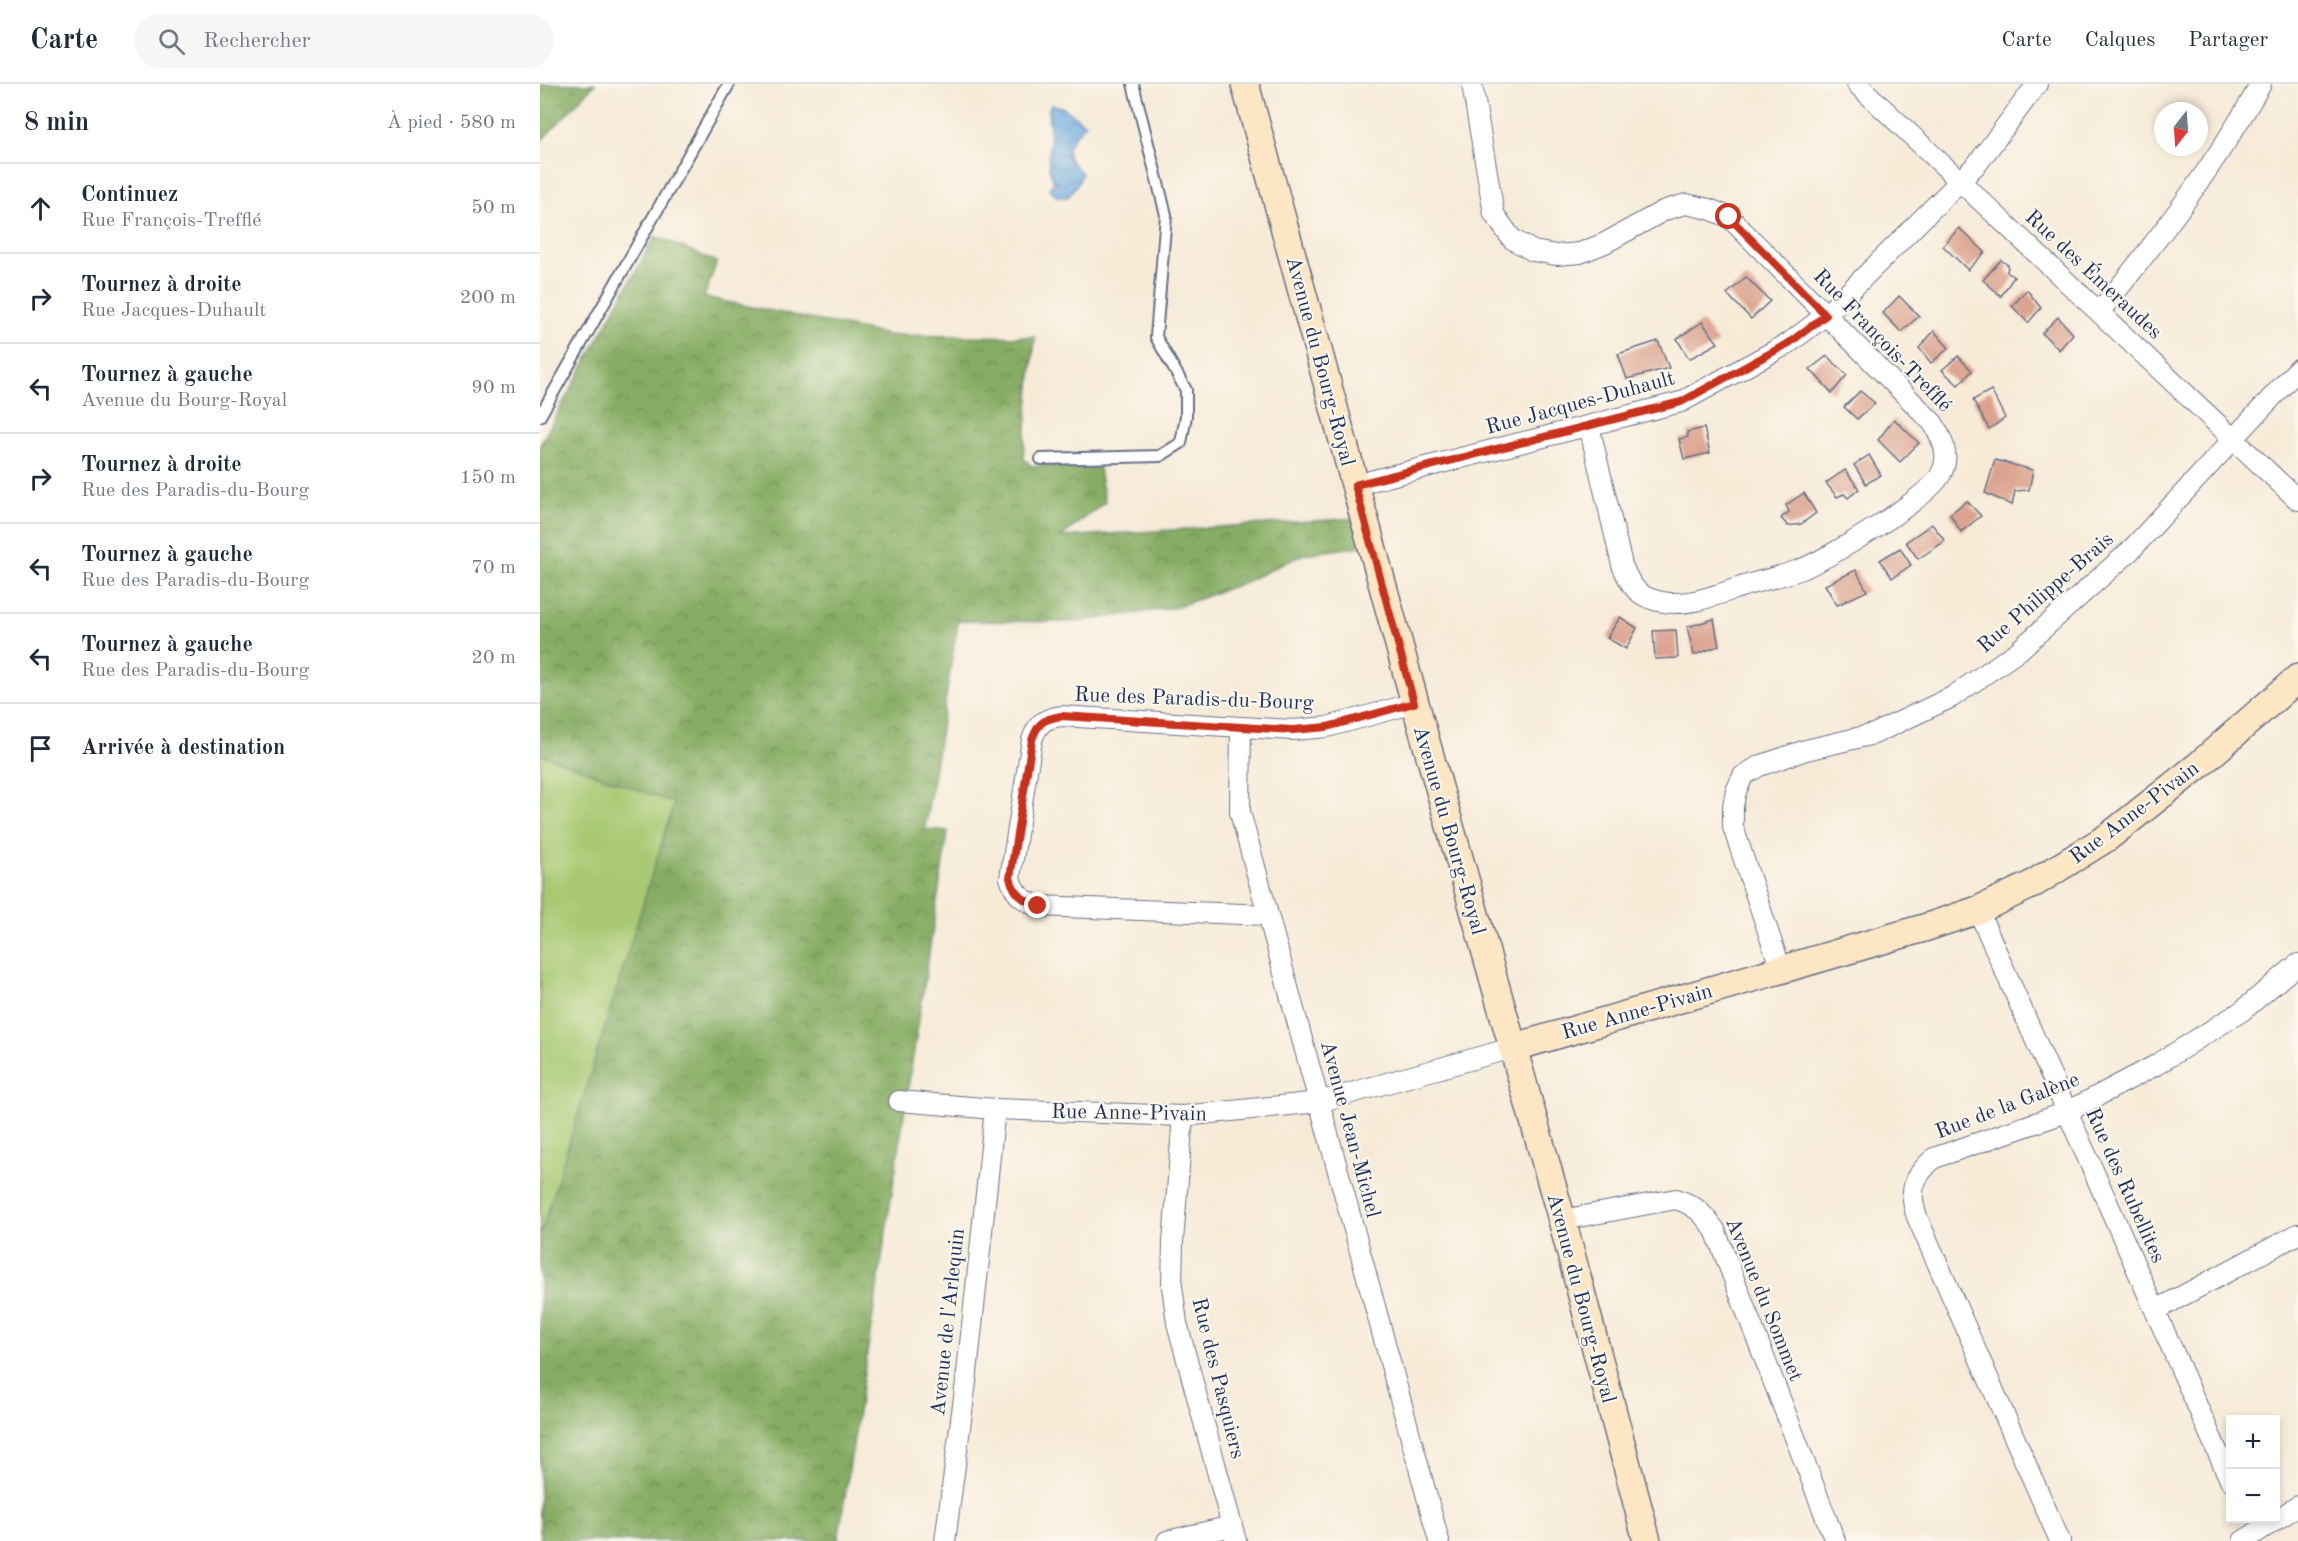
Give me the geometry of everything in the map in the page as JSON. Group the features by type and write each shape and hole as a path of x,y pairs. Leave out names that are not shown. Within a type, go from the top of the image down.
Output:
{"street":[{"name":"Avenue du Bourg-Royal","path":"1245,84 1414,703 1562,1220 1647,1541"},
{"name":"Rue François-Trefflé","path":"1472,84 1494,214 1512,239 1533,251 1556,255 1580,253 1605,243 1665,210 1686,204 1709,208 1729,217 1933,423 1944,441 1947,457 1942,473 1930,489 1844,548 1801,570 1686,603 1663,602 1643,596 1630,585 1622,565 1589,426"},
{"name":"Rue des Émeraudes","path":"1857,84 2298,500"},
{"name":"Rue Jacques-Duhault","path":"1355,485 1681,402 1789,343 1826,315 1978,163 2037,84"},
{"path":"2100,311 2157,242 2211,165 2261,84"},
{"path":"2234,439 2298,369"},
{"name":"Rue Philippe-Brais","path":"1781,970 1733,827 1733,806 1736,791 1743,776 1759,766 1806,750 1874,734 1962,691 2018,652 2130,551 2234,439"},
{"name":"Rue Anne-Pivain","path":"899,1101 995,1109 1183,1116 1319,1102 1924,928 1978,910 2031,885 2108,837 2199,765 2298,678"},
{"name":"Rue des Paradis-du-Bourg","path":"1267,915 1038,906 1023,900 1014,890 1010,878 1032,740 1037,726 1049,718 1061,716 1293,730 1327,727 1414,703"},
{"name":"Avenue Jean-Michel","path":"1241,727 1240,812 1439,1541"},
{"name":"Rue des Rubellites","path":"1978,910 2226,1471"},
{"name":"Rue de la Galène","path":"2060,1541 1912,1201 1913,1185 1923,1168 1934,1158 2067,1113 2156,1065 2242,1011 2298,964"},
{"name":"Avenue de l'Arlequin","path":"945,1541 966,1382 995,1109"},
{"name":"Rue des Pasquiers","path":"1183,1116 1173,1242 1172,1286 1177,1323 1234,1534"},
{"name":"Avenue du Sommet","path":"1562,1220 1676,1199 1693,1204 1703,1214 1715,1230 1835,1541"},
{"path":"2156,1310 2298,1234"},
{"path":"2248,1531 2298,1506"},
{"path":"1167,1541 1234,1534"}],"lane":[{"path":"540,416 729,84"},
{"path":"1041,459 1160,456 1181,443 1186,416 1186,390 1156,337 1166,215 1133,84"}],"green space":[{"path":"540,84 595,84 540,142"},
{"path":"655,236 717,262 704,297 888,335 1035,337 1023,458 1032,466 1098,463 1105,502 1061,537 1358,518 1362,546 1304,554 1245,582 1177,607 1077,622 958,621 925,829 948,831 838,1541 540,1541 540,445"},
{"path":"540,754 674,803 540,1237"}],"water":[{"path":"1051,104 1064,108 1085,124 1068,148 1067,154 1074,166 1082,173 1079,182 1068,197 1057,197 1049,188 1054,183 1049,162 1048,114"}],"building":[{"path":"1959,228 1985,252 1968,270 1943,246"},
{"path":"2001,260 2008,265 2007,272 2014,277 2001,296 1983,280"},
{"path":"1746,277 1770,301 1751,319 1727,294"},
{"path":"2027,290 2041,308 2028,323 2012,306"},
{"path":"1899,296 1919,316 1901,332 1883,313"},
{"path":"2058,317 2073,334 2059,350 2042,333"},
{"path":"1702,322 1718,343 1689,359 1677,339"},
{"path":"1934,331 1949,348 1931,363 1919,348"},
{"path":"1658,341 1669,368 1627,379 1618,354"},
{"path":"1827,356 1847,375 1832,393 1810,369"},
{"path":"1958,356 1972,371 1958,385 1942,370"},
{"path":"1991,390 2005,418 1989,429 1973,400"},
{"path":"1860,391 1875,403 1857,419 1844,407"},
{"path":"1894,419 1919,443 1900,462 1878,440"},
{"path":"1704,428 1710,453 1684,459 1679,439 1688,437 1687,432"},
{"path":"1869,455 1881,475 1866,484 1854,465"},
{"path":"1995,460 2033,470 2029,490 2015,491 2012,505 1985,493"},
{"path":"1845,470 1859,489 1848,498 1844,494 1837,497 1826,483"},
{"path":"1804,493 1816,513 1801,524 1788,526 1781,518 1789,512 1786,505"},
{"path":"1967,501 1981,516 1961,532 1950,514"},
{"path":"1932,524 1945,541 1918,559 1906,542"},
{"path":"1900,548 1911,565 1892,578 1880,560"},
{"path":"1856,570 1867,591 1837,605 1825,585"},
{"path":"1620,617 1637,628 1626,649 1607,638"},
{"path":"1714,619 1719,646 1694,655 1687,627"},
{"path":"1676,630 1678,658 1655,659 1653,631"}],"route":[{"path":"1038,906 1023,900 1014,890 1010,878 1032,740 1037,726 1049,718 1061,716 1293,730 1327,727 1414,703 1355,485 1681,402 1789,343 1826,315 1729,217"}]}
